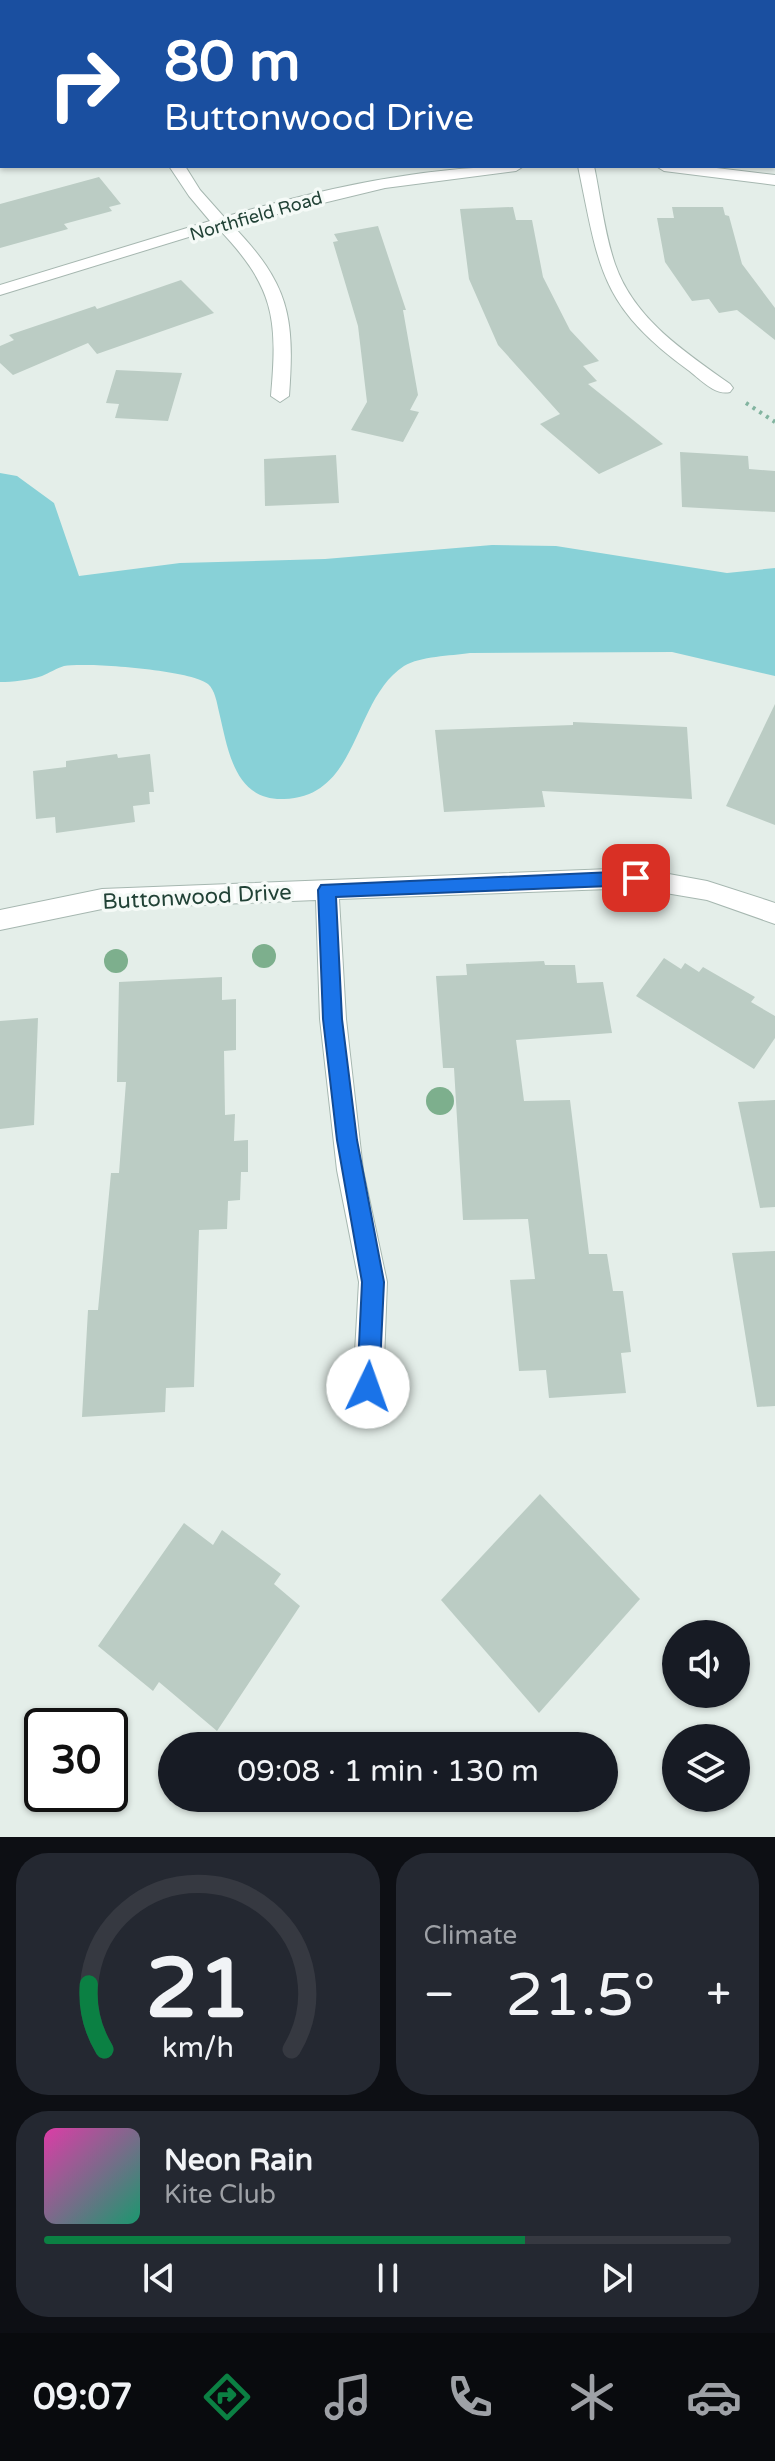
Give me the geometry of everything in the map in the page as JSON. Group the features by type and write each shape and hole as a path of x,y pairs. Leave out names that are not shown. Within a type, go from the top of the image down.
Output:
{"street":[{"path":"178,168 187,185 248,250 273,285 284,323 280,396"},
{"name":"Northfield Road","path":"0,290 223,224 374,184 490,168"},
{"path":"586,168 600,235 611,275 617,285 634,312 664,344 724,388"},
{"path":"680,168 775,180"},
{"name":"Buttonwood Drive","path":"0,920 102,899 636,878 691,884 747,901 775,914"},
{"path":"327,890 333,1019 350,1170 373,1282 368,1387"}],"path":[{"path":"757,411 775,422"}],"water":[{"path":"0,473 17,476 54,503 79,576 180,563 325,559 492,545 556,546 727,573 775,568 775,676 672,652 470,653 419,660 404,666 387,681 342,765 328,782 309,794 284,799 267,797 254,791 236,770 214,693 208,684 198,679 138,668 76,665 64,666 32,679 0,682"}],"building":[{"path":"99,177 121,204 109,207 112,211 64,224 68,229 0,248 0,204"},
{"path":"513,207 516,220 532,220 543,277 570,330 599,361 583,366 597,381 588,384 663,444 599,474 540,424 560,414 498,345 469,279 460,209"},
{"path":"672,207 723,207 725,215 729,216 742,264 775,308 775,340 737,310 719,313 709,299 692,301 665,262 657,218 674,218"},
{"path":"378,226 406,310 403,310 418,395 410,410 419,412 403,442 351,430 367,402 358,326 333,242 338,241 334,234"},
{"path":"181,280 214,313 97,354 88,343 13,375 0,363 0,346 14,340 9,335"},
{"path":"116,370 182,373 168,421 115,418 119,404 106,403"},
{"path":"680,452 748,456 749,469 775,471 775,512 682,507"},
{"path":"336,455 339,503 265,506 264,459"},
{"path":"775,704 775,825 726,806"},
{"path":"573,722 687,727 692,799 542,791 545,807 444,812 435,730 573,725"},
{"path":"117,754 118,758 150,754 154,792 149,792 150,804 133,806 135,822 56,833 55,817 36,819 33,771 66,767 66,761"},
{"path":"664,958 681,969 685,963 699,972 703,967 755,997 751,1002 775,1016 775,1038 754,1069 636,996"},
{"path":"544,961 545,965 575,965 577,983 603,982 612,1033 516,1040 524,1101 570,1100 589,1254 607,1254 613,1291 623,1291 631,1352 621,1353 626,1393 549,1398 546,1370 519,1371 510,1280 535,1279 528,1219 463,1220 454,1068 443,1068 436,976 467,975 466,964"},
{"path":"222,977 222,1000 236,999 236,1050 224,1051 225,1115 235,1114 234,1141 248,1140 248,1172 241,1172 240,1200 228,1201 227,1229 199,1230 194,1387 166,1388 165,1412 82,1417 88,1310 98,1310 111,1173 119,1173 126,1082 117,1082 119,982"},
{"path":"38,1018 34,1125 0,1129 0,1021"},
{"path":"775,1100 775,1207 760,1208 738,1102"},
{"path":"775,1251 775,1406 757,1407 732,1253"},
{"path":"540,1494 640,1599 539,1713 441,1600"},
{"path":"184,1523 213,1545 222,1530 281,1574 274,1584 300,1606 217,1731 159,1682 153,1691 98,1646"}],"route":[{"path":"368,1387 373,1282 350,1170 333,1019 327,890 636,878"}]}
